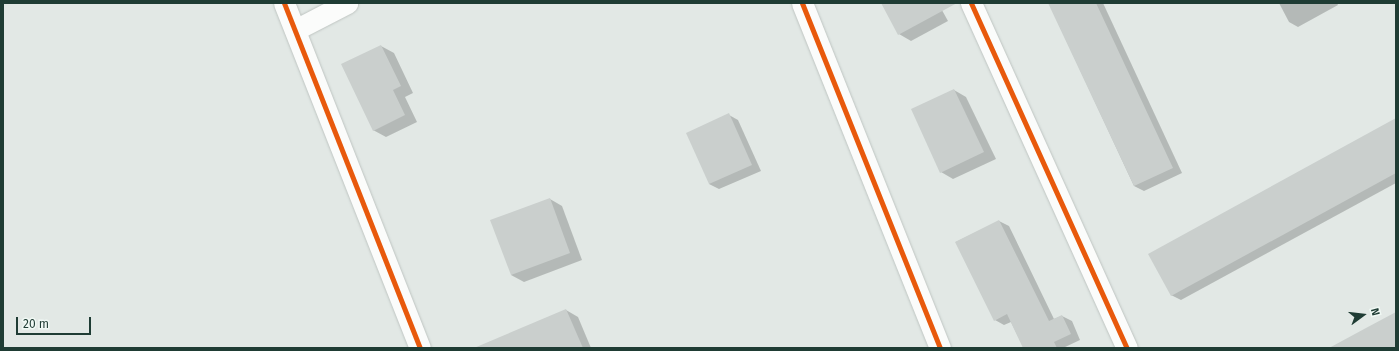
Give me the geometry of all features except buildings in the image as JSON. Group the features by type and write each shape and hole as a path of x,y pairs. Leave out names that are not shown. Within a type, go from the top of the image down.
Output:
{"street":[{"path":"284,3 420,348"},
{"path":"295,30 346,3"},
{"path":"802,3 940,348"},
{"path":"971,3 1127,348"}],"cycle path":[{"path":"284,3 420,348"},
{"path":"802,3 940,348"},
{"path":"971,3 1127,348"}]}
